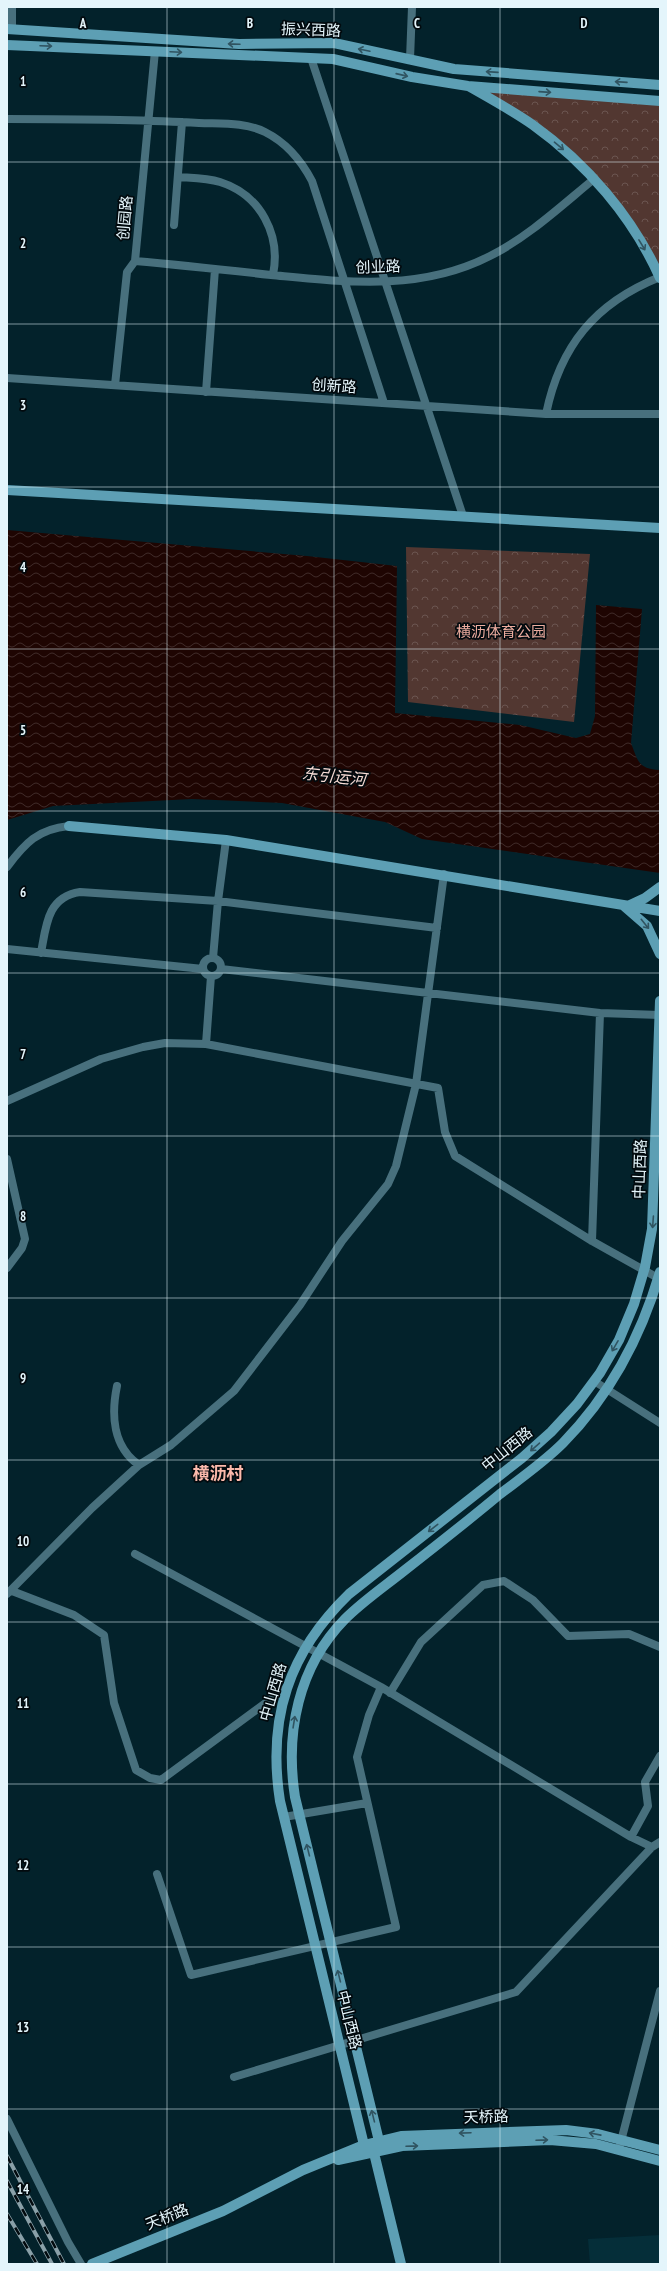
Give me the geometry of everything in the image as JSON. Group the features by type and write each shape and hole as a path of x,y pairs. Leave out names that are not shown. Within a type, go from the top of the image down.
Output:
{"main road":[{"name":"振兴西路","path":"10,29 239,44 334,43 454,69 660,85"},
{"name":"振兴西路","path":"7,45 333,59 412,77 468,86 660,101"},
{"path":"468,86 532,124 564,150 594,179 629,223 660,277"},
{"path":"7,490 660,528"},
{"path":"69,826 226,840 660,910"},
{"path":"630,905 645,898 660,887"},
{"path":"619,904 634,913 647,926 660,954"},
{"name":"中山西路","path":"364,2145 284,1817 276,1778 275,1755 278,1725 286,1688 305,1646 323,1621 349,1594 522,1458 551,1432 577,1404 594,1381 619,1340 634,1304 644,1270 652,1229 655,1191 660,1001"},
{"name":"中山西路","path":"379,2141 292,1776 292,1734 301,1693 319,1654 330,1637 359,1606 532,1470 562,1444 589,1414 607,1389 633,1347 648,1310 659,1275"},
{"name":"天桥路","path":"92,2264 230,2208 317,2165 364,2145 401,2136 550,2130 582,2132 660,2161"},
{"name":"天桥路","path":"317,2165 402,2146 550,2140 620,2145 660,2150"},
{"path":"379,2141 374,2153 401,2264"},
{"path":"364,2145 374,2153"}],"street":[{"path":"10,29 12,7"},
{"path":"410,59 412,7"},
{"name":"创园路","path":"115,385 127,272 135,261 155,51"},
{"path":"312,58 463,516"},
{"path":"7,119 149,120 247,126 264,131 279,140 293,152 304,165 312,181 384,403"},
{"path":"174,225 182,122"},
{"path":"178,177 219,182 237,189 252,201 264,215 271,232 275,254 273,275"},
{"name":"创业路","path":"135,261 345,282 386,282 419,279 446,274 490,256 519,239 594,179"},
{"path":"206,392 215,269"},
{"path":"546,414 557,374 566,355 590,322 622,295 660,277"},
{"name":"创新路","path":"7,378 546,414 660,414"},
{"path":"7,867 19,852 38,835 51,828 69,826"},
{"path":"214,958 218,901 226,840"},
{"path":"286,1688 161,1780 150,1778 136,1770 114,1704 104,1635 74,1615 9,1593 92,1508 139,1465 171,1445 234,1392 300,1305 342,1241 379,1198 388,1184 396,1166 416,1084 444,874"},
{"path":"41,953 49,913 56,904 70,894 85,892 218,901 437,928"},
{"path":"7,949 203,969 211,976"},
{"path":"214,958 219,962 221,969"},
{"path":"203,969 204,962 214,958"},
{"path":"221,969 600,1013 660,1015"},
{"path":"211,976 217,974 221,969"},
{"path":"206,1044 211,976"},
{"path":"592,1241 600,1013"},
{"path":"7,1101 120,1053 165,1043 206,1044 438,1088 445,1132 456,1156 592,1241 644,1270 659,1275"},
{"path":"7,1159 25,1239 22,1248 7,1268"},
{"path":"594,1381 660,1423"},
{"path":"117,1386 114,1407 118,1439 122,1449 139,1465"},
{"path":"135,1554 390,1693 631,1837 652,1847"},
{"path":"390,1693 421,1642 483,1585 504,1581 532,1600 568,1636 628,1634 660,1647"},
{"path":"157,1874 190,1975 396,1927 357,1757 369,1715 381,1688"},
{"path":"631,1837 648,1806 645,1782 660,1756"},
{"path":"284,1817 367,1803"},
{"path":"234,2078 516,1992 652,1847 660,1842"},
{"path":"620,2145 660,1990"},
{"path":"7,2119 64,2235 81,2264"}],"shaded area":[{"path":"660,2235 660,2264 590,2264 588,2239"}],"green space":[{"path":"468,86 660,101 660,278 626,219 564,150"},
{"name":"横沥体育公园","path":"406,547 590,554 574,722 408,702"}],"water":[{"name":"东引运河","path":"7,530 307,556 397,566 395,713 520,725 576,738 590,734 595,716 596,605 642,609 631,743 637,759 643,766 660,770 660,873 422,839 385,822 282,803 192,799 53,806 7,820"}],"railway":[{"path":"7,2156 64,2264"},
{"path":"7,2181 52,2264"},
{"path":"7,2214 37,2264"}],"district":[{"name":"横沥村","path":"218,1473"}]}
